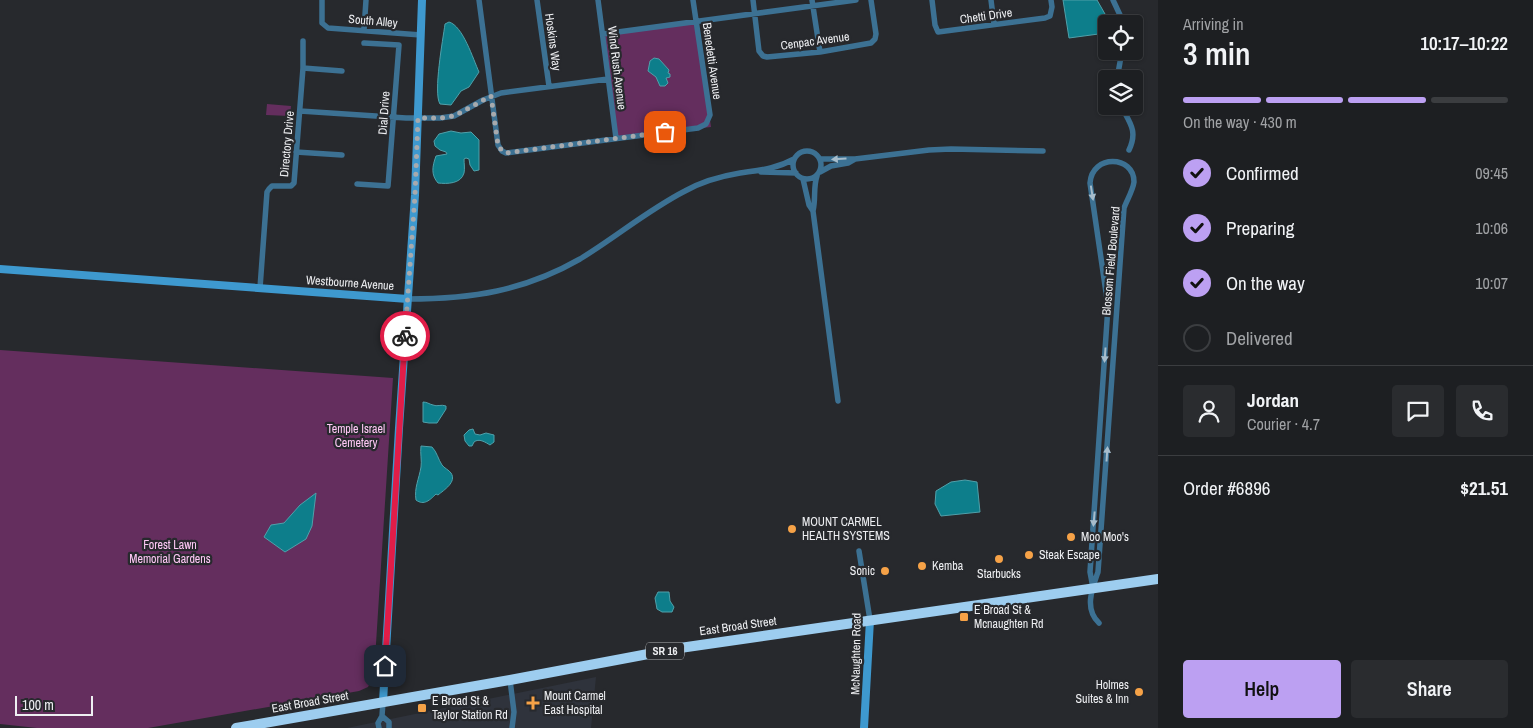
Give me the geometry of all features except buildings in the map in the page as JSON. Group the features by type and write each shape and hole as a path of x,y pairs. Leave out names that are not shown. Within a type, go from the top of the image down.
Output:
{"highway":[{"name":"East Broad Street","path":"236,728 680,648 1158,579"}],"main road":[{"path":"383,702 408,299 418,118 422,0"},
{"name":"Westbourne Avenue","path":"0,269 408,299"},
{"name":"McNaughten Road","path":"864,728 870,620"}],"street":[{"name":"South Alley","path":"322,0 321,19 324,26 328,28 420,36"},
{"path":"364,30 366,0"},
{"path":"479,0 498,145 502,151 514,153 616,138"},
{"name":"Hoskins Way","path":"537,0 549,86"},
{"name":"Wind Rush Avenue","path":"598,0 616,138"},
{"name":"Benedetti Avenue","path":"616,138 698,128 706,124 710,115 693,0"},
{"path":"753,0 755,14"},
{"path":"602,34 755,14 813,3 856,0"},
{"name":"Cenpac Avenue","path":"755,14 760,51 763,56 767,58 820,52 871,43 875,39 876,34 871,0"},
{"name":"Chetti Drive","path":"932,0 938,32 1045,18 1050,16 1051,0"},
{"path":"991,0 994,24"},
{"path":"1113,0 1120,15"},
{"path":"813,3 820,52"},
{"name":"Directory Drive","path":"260,288 267,192 272,186 288,187 293,185 303,68 303,40"},
{"name":"Dial Drive","path":"357,184 388,186 399,45 364,43"},
{"path":"303,68 342,71"},
{"path":"300,110 394,117 440,118 454,116 491,96 549,86 608,79"},
{"path":"1126,115 1133,129 1133,142 1129,150"},
{"path":"820,159 855,159 951,149 1042,151"},
{"path":"813,211 815,184 819,174 822,167 820,159 814,152 805,151 797,156 793,164 796,173 803,179 808,180 819,174 831,166 848,163 855,159"},
{"path":"296,152 342,155"},
{"name":"Westbourne Avenue","path":"408,299 468,297 498,292 535,280 580,258 687,190 739,174 780,167 794,160"},
{"name":"Blossom Field Boulevard","path":"1112,161 1124,164 1131,170 1134,183 1124,208 1098,572 1093,588 1090,572 1108,306 1090,176 1103,163 1112,161"},
{"name":"Westbourne Avenue","path":"759,171 796,173"},
{"path":"803,179 809,204 813,211 838,401"},
{"name":"McNaughten Road","path":"859,551 870,620"},
{"path":"1093,588 1091,612 1099,623"},
{"path":"510,680 514,712 512,728"},
{"path":"379,728 378,723 382,716 383,702"},
{"path":"382,716 388,722 389,728"}],"shaded area":[{"name":"Mount Carmel East Hospital","path":"596,677 591,728 347,728"}],"green space":[{"path":"696,22 711,127 616,138 603,34"},
{"path":"267,104 291,106 290,116 266,115"},
{"name":"Forest Lawn Memorial Gardens","path":"0,350 393,378 374,675 368,687 359,691 148,728 37,728 0,724"}],"water":[{"path":"1063,0 1097,0 1105,15 1098,15 1098,34 1069,38"},
{"path":"449,22 463,36 479,72 469,87 461,91 451,105 440,104 438,98 439,66 445,24"},
{"path":"654,58 659,59 669,70 670,77 666,78 668,83 665,86 660,86 656,77 648,71 650,61"},
{"path":"451,131 471,132 479,140 479,170 474,171 469,159 466,158 464,159 464,173 460,179 449,183 438,183 433,174 436,156 447,154 435,146 434,141 439,134"},
{"path":"423,402 435,406 446,406 437,423 423,422"},
{"path":"473,429 475,434 486,433 494,435 494,442 490,445 478,440 472,446 469,446 465,441 464,435"},
{"path":"421,446 432,447 442,465 452,476 449,486 427,502 416,500 416,487 421,467"},
{"path":"965,480 977,482 980,512 941,516 935,504 936,491 951,482"},
{"path":"316,493 312,526 306,539 285,552 264,537 271,525 284,523 300,505"},
{"path":"658,592 669,592 670,601 674,607 672,612 662,612 657,609 655,598"}],"way so far":[{"path":"405,336 415,195 418,118 454,116 491,96 498,145 506,153 665,132"}],"place":[{"name":"MOUNT CARMEL HEALTH SYSTEMS","path":"792,529"},
{"name":"Moo Moo's","path":"1071,537"},
{"name":"Steak Escape","path":"1029,555"},
{"name":"Starbucks","path":"999,559"},
{"name":"Kemba","path":"922,566"},
{"name":"Sonic","path":"885,571"},
{"name":"E Broad St & Mcnaughten Rd","path":"964,617"},
{"name":"Holmes Suites & Inn","path":"1139,692"},
{"name":"Mount Carmel East Hospital","path":"533,703"},
{"name":"E Broad St & Taylor Station Rd","path":"422,708"}],"route":[{"path":"385,666 405,336"}],"park label":[{"name":"Temple Israel Cemetery","path":"356,436"}]}
